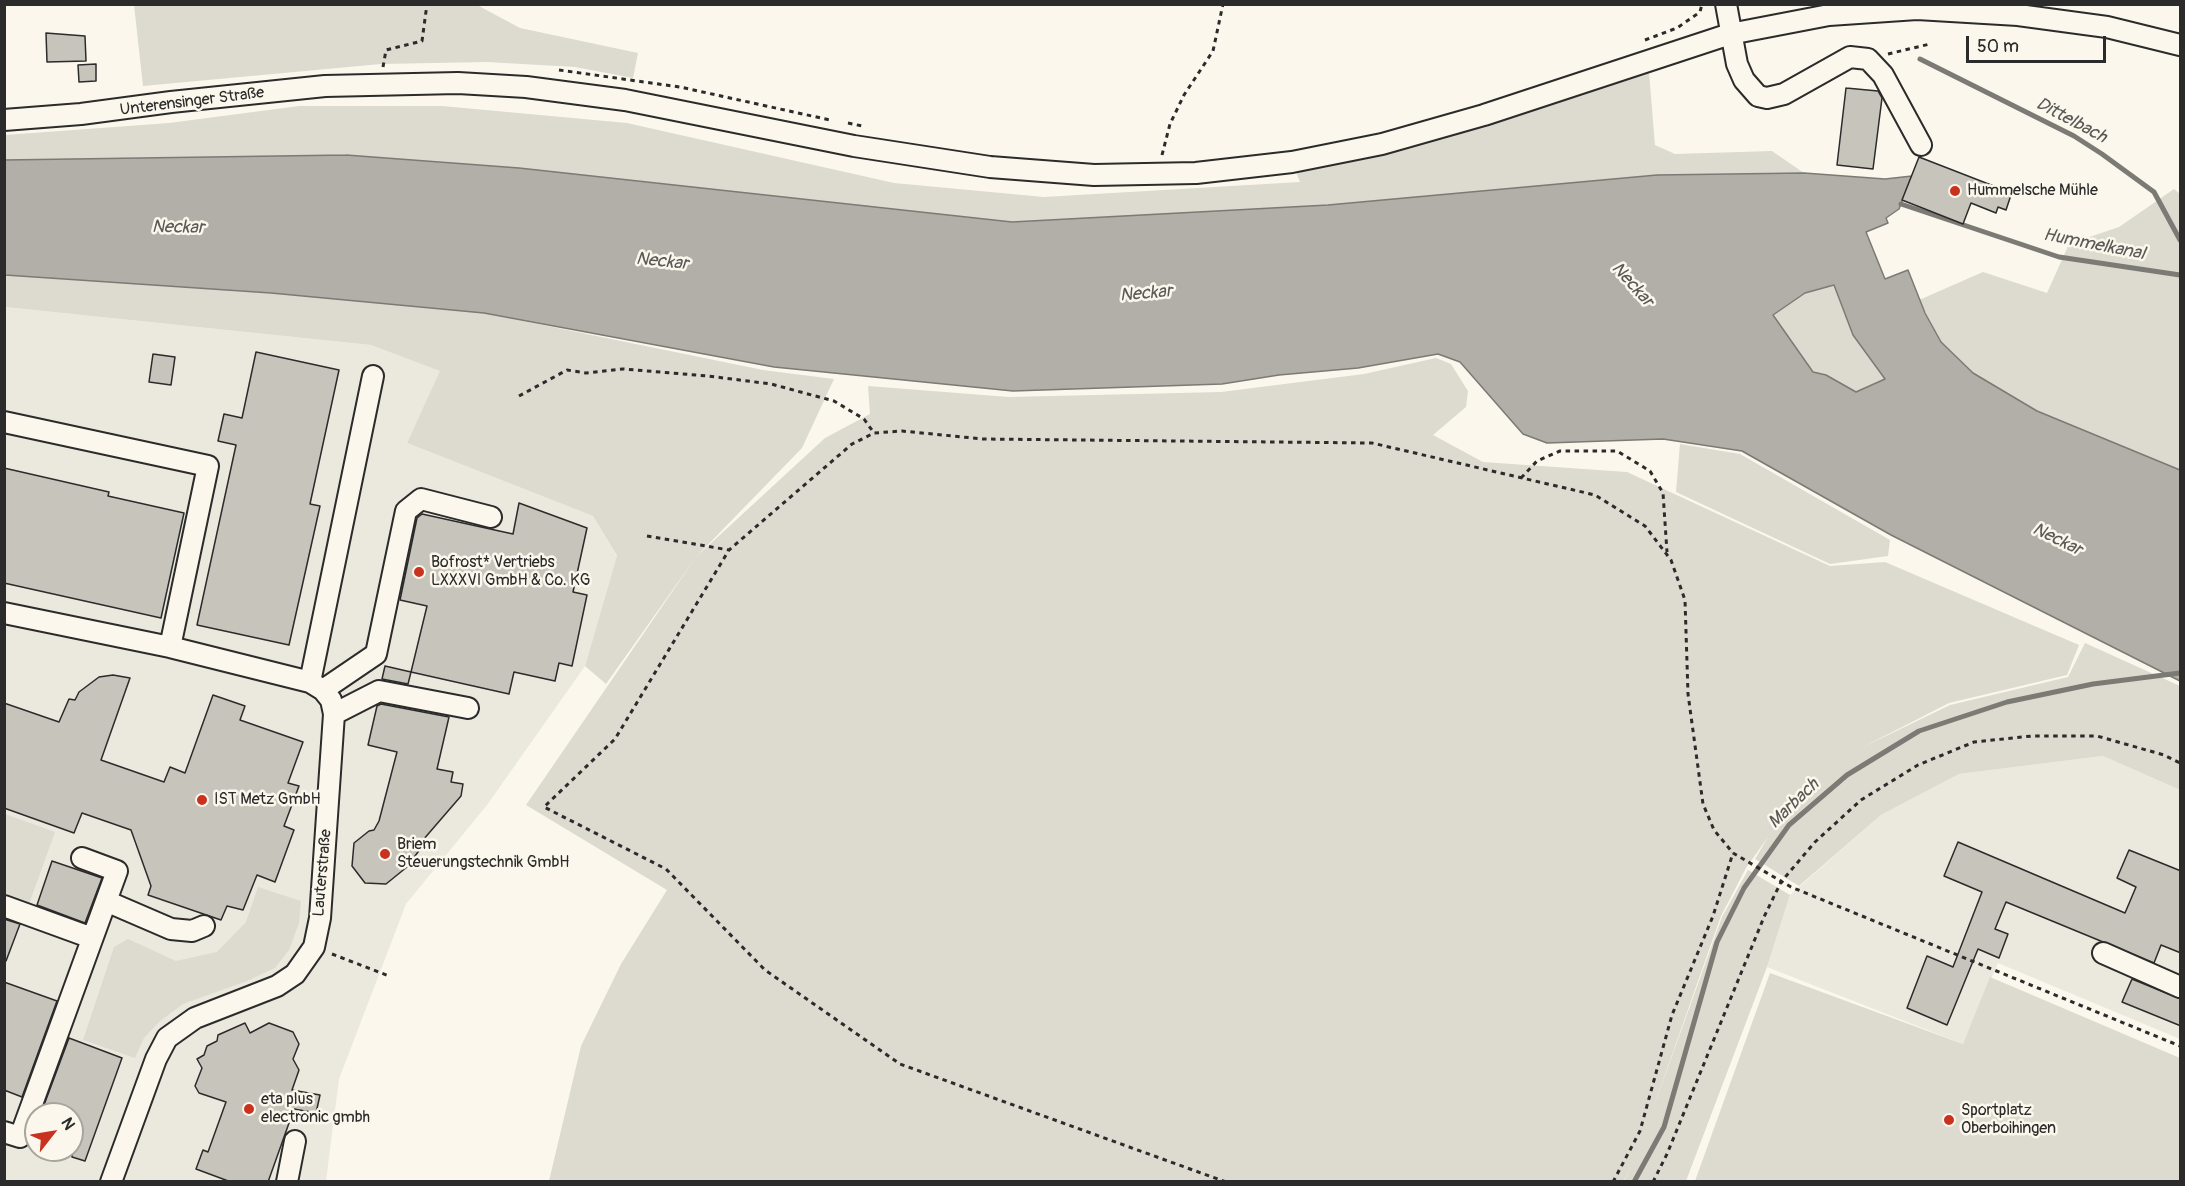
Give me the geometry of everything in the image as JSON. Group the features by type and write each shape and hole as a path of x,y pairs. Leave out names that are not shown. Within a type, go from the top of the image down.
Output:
{"street":[{"path":"1726,4 1730,34 1744,80 1758,96 1767,98 1784,94 1850,57 1868,59 1883,75 1922,145"},
{"name":"Unterensinger Straße","path":"4,120 81,114 325,86 378,72 458,83 558,91 659,106 854,146 957,163 1058,173 1159,162 1232,170 1292,162 1382,144 1472,119 1730,34 1829,15 1880,10 1926,10 2061,20 2116,29 2181,45"},
{"path":"317,686 373,376"},
{"path":"4,422 208,466 170,647"},
{"path":"4,613 170,647 317,686 376,654 406,511 421,499 491,517"},
{"name":"Lauterstraße","path":"115,1180 156,1059 167,1038 195,1018 277,986 295,974 314,947 320,918 334,714 331,700 317,686"},
{"path":"334,714 379,691 468,708"},
{"path":"4,1132 20,1137 117,871 82,858"},
{"path":"106,901 171,929 192,931 204,926"},
{"path":"4,906 92,938"},
{"path":"2103,953 2181,987"},
{"path":"287,1182 295,1141"}],"path":[{"path":"378,72 386,50 422,41 427,4"},
{"path":"1159,162 1170,124 1184,95 1213,51 1222,4"},
{"path":"1637,43 1677,28 1701,12 1702,4"},
{"path":"1868,59 1930,44"},
{"path":"378,72 395,65"},
{"path":"554,70 680,87 871,128"},
{"path":"1159,162 1173,154"},
{"path":"519,396 567,370 586,373 623,369 708,376 771,384 834,401 864,419 874,433"},
{"path":"1226,1182 900,1064 765,970 666,869 544,807 615,739 729,550 852,444 874,433 902,432 982,439 1372,443 1595,495 1645,526 1667,554 1685,600 1688,694 1702,804 1714,830 1733,853 1781,882 2181,1047"},
{"path":"1521,478 1537,460 1560,451 1617,451 1650,471 1663,493 1667,554"},
{"path":"647,536 729,550"},
{"path":"1653,1182 1672,1144 1764,917 1781,882 1815,843 1861,800 1918,765 1974,742 2032,736 2097,736 2164,755 2181,763"},
{"path":"1613,1182 1640,1131 1672,1015 1713,916 1733,853"},
{"path":"314,947 389,976"}],"shaded area":[{"path":"134,5 477,5 520,28 638,53 633,78 575,67 487,62 381,64 143,86"},
{"path":"1649,72 1655,145 1675,154 1772,151 1804,173 1656,175 1328,205 1012,222 519,168 346,155 5,160 5,135 169,123 299,106 442,106 627,123 894,183 1044,197 1300,182 1296,172 1414,146"},
{"path":"2174,189 2180,194 2180,470 2037,411 1973,373 1941,342 1919,300 1983,272 2047,293 2069,244 2119,227"},
{"path":"4,275 271,293 484,313 763,370 834,379 802,448 696,557 606,684 585,666 617,556 593,516 407,443 440,371 371,345 5,307"},
{"path":"1834,285 1853,335 1885,379 1856,392 1826,375 1813,372 1773,315 1805,293"},
{"path":"5,307 371,345 441,371 407,443 593,516 617,557 585,666 487,805 406,904 339,1079 326,1181 5,1182"},
{"path":"1436,358 1451,364 1468,391 1466,407 1433,435 1483,462 1627,472 1830,566 1885,562 2079,645 2067,675 1949,703 1861,748 1950,705 2068,677 2085,643 2180,686 2180,790 2103,756 1959,774 1881,815 1799,886 1755,859 1768,837 1746,868 1721,916 1649,1120 1722,917 1748,870 1790,895 1767,967 1686,1181 1624,1181 1633,1164 1623,1182 549,1181 581,1046 621,964 667,890 526,805 696,557 825,438 870,414 868,386 1009,397 1221,392 1364,374"},
{"path":"1680,444 1740,454 1890,540 1888,556 1830,564 1676,492"},
{"path":"2103,756 2180,790 2180,1039 1998,963 1963,1044 1767,967 1790,895 1881,815 1959,774"},
{"path":"5,814 55,832 29,904 5,896"},
{"path":"258,887 301,901 299,923 289,950 275,968 247,981 183,1004 160,1021 144,1038 135,1058 83,1040 114,947 128,939 176,961 217,952 246,922"},
{"name":"Sportplatz Oberboihingen","path":"1770,973 1963,1044 1990,977 2180,1058 2180,1181 1695,1181"}],"water":[{"name":"Neckar","path":"346,155 519,168 1012,222 1328,205 1657,175 1804,173 1885,179 1912,176 1899,209 1886,218 1888,223 1866,232 1885,279 1908,270 1925,313 1941,342 1973,373 2037,411 2180,470 2180,681 1891,535 1742,451 1663,439 1547,443 1523,434 1460,362 1438,354 1358,368 1279,375 1222,384 1013,391 774,367 484,313 271,293 5,275 4,160","holes":["1834,285 1853,335 1885,379 1856,392 1826,375 1813,372 1773,315 1805,293"]}],"building":[{"path":"46,33 85,36 86,61 47,62"},
{"path":"96,64 96,81 79,82 78,65"},
{"path":"1846,88 1878,91 1882,98 1873,169 1837,165"},
{"name":"Hummelsche Mühle","path":"1919,157 2004,190 2011,195 2006,210 1998,207 1996,213 1971,203 1963,224 1902,200"},
{"path":"256,352 339,370 310,504 320,506 289,645 197,625 236,445 218,441 224,414 242,418"},
{"path":"153,354 175,357 171,385 149,382"},
{"path":"4,468 109,492 108,496 184,513 161,618 4,583"},
{"path":"519,503 587,528 573,592 587,595 572,666 559,663 555,681 514,672 509,694 411,672 427,606 400,600 417,518 422,514 513,534"},
{"path":"385,666 411,672 408,684 382,679"},
{"path":"113,675 130,678 101,760 164,782 170,767 185,773 213,695 245,706 240,720 303,742 288,783 299,786 284,826 294,830 275,882 257,875 243,910 227,906 221,920 148,895 151,886 131,830 82,813 74,833 4,808 4,703 59,722 69,699 75,700 79,692 99,677"},
{"path":"381,704 449,717 437,769 453,772 451,782 463,784 461,796 423,840 426,841 407,867 386,884 365,883 352,866 354,843 369,831 374,830 379,821 397,752 368,745 377,706"},
{"path":"1958,842 2125,913 2136,887 2117,878 2129,850 2181,871 2181,953 2161,945 2154,963 2006,902 1995,929 2008,934 1999,958 1978,949 1947,1025 1907,1008 1927,956 1953,967 1982,892 1944,876"},
{"path":"52,861 102,878 85,923 37,905"},
{"path":"4,919 20,924 6,961 4,961"},
{"path":"2132,979 2181,999 2181,1026 2122,1002"},
{"path":"4,982 57,1001 22,1097 4,1090"},
{"name":"eta plus electronic gmbh","path":"245,1023 250,1033 269,1023 293,1032 299,1044 293,1059 299,1070 292,1090 320,1095 316,1113 294,1109 268,1182 231,1182 196,1169 203,1150 208,1152 226,1102 199,1093 195,1086 202,1068 197,1059 204,1055 207,1046 217,1041 218,1035"},
{"path":"69,1038 122,1058 85,1161 84,1102 45,1102"}],"waterway":[{"name":"Dittelbach","path":"1920,59 2074,136 2102,154 2154,192 2180,240"},
{"name":"Hummelkanal","path":"1901,204 2059,257 2180,275"},
{"name":"Marbach","path":"1634,1182 1664,1127 1717,942 1744,888 1789,825 1847,775 1919,731 2007,702 2093,684 2180,673"}],"place":[{"name":"Hummelsche Mühle","path":"1955,191"},
{"name":"Bofrost* Vertriebs LXXXVI GmbH & Co. KG","path":"419,572"},
{"name":"IST Metz GmbH","path":"202,800"},
{"name":"Briem Steuerungstechnik GmbH","path":"385,854"},
{"name":"eta plus electronic gmbh","path":"249,1109"},
{"name":"Sportplatz Oberboihingen","path":"1949,1120"}]}
